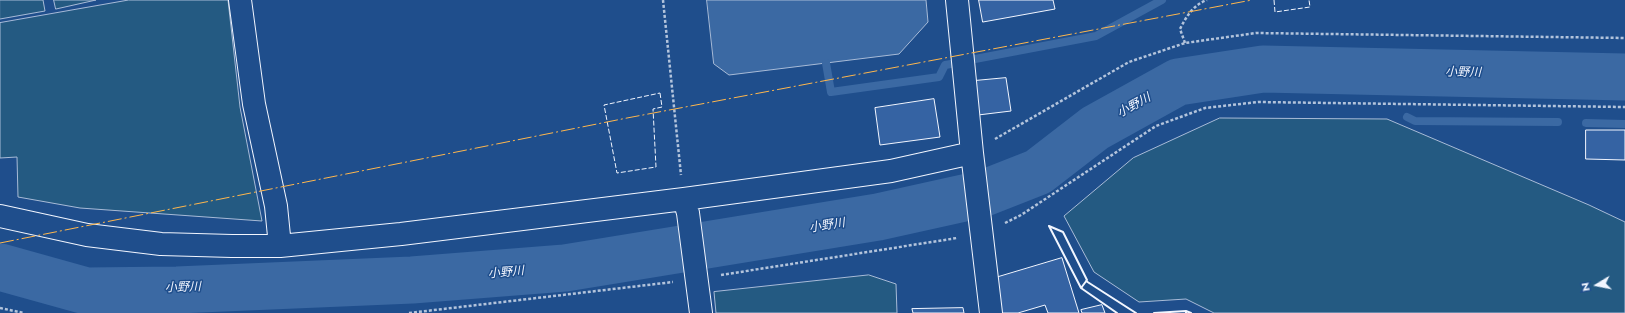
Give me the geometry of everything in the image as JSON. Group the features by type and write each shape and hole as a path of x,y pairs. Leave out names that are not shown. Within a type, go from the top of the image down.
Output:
{"street":[{"path":"240,0 254,104 276,206 280,246"},
{"path":"957,0 973,161 991,313"},
{"path":"0,216 87,235 161,244 280,246 686,206 892,171 973,161"},
{"path":"686,206 701,313"}],"path":[{"path":"663,0 686,206"},
{"path":"1185,43 1180,29 1187,16 1200,2 1207,0"},
{"path":"973,161 1129,62 1185,43 1256,33 1625,38"},
{"path":"409,313 696,279 981,230 1021,215 1156,126 1205,108 1258,102 1625,107"},
{"path":"0,308 24,313"}],"shaded area":[{"path":"0,0 43,0 45,11 0,19"},
{"path":"54,0 96,0 56,9"},
{"path":"129,0 228,0 240,107 262,221 80,208 18,197 17,157 0,158 0,23"},
{"path":"707,0 926,0 928,22 899,54 729,75 714,64"},
{"path":"1220,118 1387,119 1589,205 1625,222 1625,313 1214,313 1186,299 1139,302 1094,272 1064,216 1133,158"},
{"path":"869,275 896,284 897,313 716,313 714,292"}],"building":[{"path":"979,0 1053,0 1055,9 983,22"},
{"path":"1006,78 1011,111 978,115 974,81"},
{"path":"934,99 940,137 880,145 875,108"},
{"path":"1586,130 1625,130 1625,160 1586,159"},
{"path":"1062,258 1079,313 1048,313 1045,305 1018,313 1000,313 995,278"},
{"path":"1102,305 1105,313 1082,313 1081,310"},
{"path":"963,308 964,313 913,313 912,309"}],"waterway":[{"path":"975,59 1096,36 1162,0"},
{"path":"826,63 831,92 939,77 945,65 951,64"},
{"name":"小野川","path":"0,267 86,291 177,290 412,280 565,268 878,217 982,194 1038,172 1095,128 1178,82 1263,69 1625,77"},
{"name":"小野川","path":"1397,72 1402,75"},
{"path":"1407,117 1415,121 1558,122"},
{"path":"1586,123 1625,124"}],"fence":[{"path":"1274,0 1275,12 1310,7 1309,0"},
{"path":"660,93 662,107 653,109 656,167 617,173 604,105 660,93"}],"wall":[{"path":"1049,226 1063,232 1087,280 1081,288 1049,226"},
{"path":"1086,281 1136,313"},
{"path":"1082,287 1081,288 1117,313"},
{"path":"1154,313 1186,311 1186,313 1186,311 1191,313"}],"power":[{"path":"0,243 627,118 1252,0"}]}
